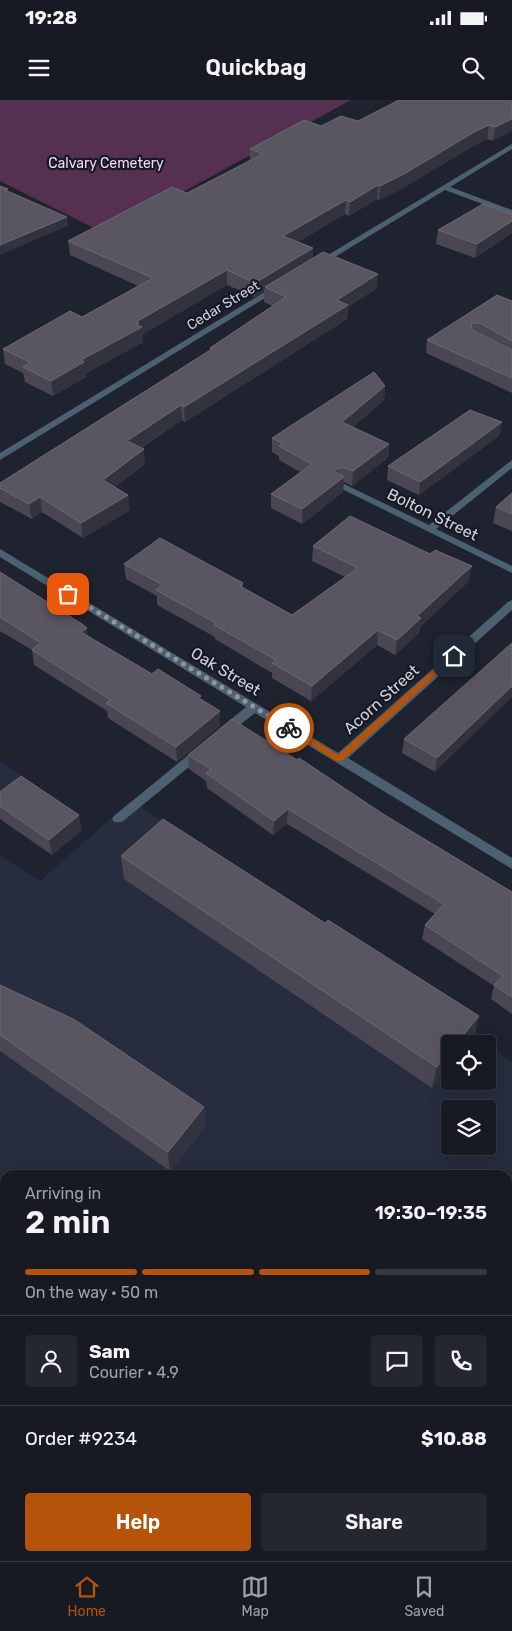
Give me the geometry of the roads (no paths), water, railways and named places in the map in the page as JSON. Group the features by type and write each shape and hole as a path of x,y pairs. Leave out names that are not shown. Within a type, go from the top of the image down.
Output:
{"street":[{"path":"309,269 512,146"},
{"path":"444,187 512,213"},
{"name":"Cedar Street","path":"0,457 284,285"},
{"path":"430,529 512,463"},
{"name":"Bolton Street","path":"341,486 512,570"},
{"name":"Oak Street","path":"0,552 512,864"},
{"name":"Acorn Street","path":"339,759 512,604"},
{"path":"118,819 254,707"}],"park label":[{"name":"Calvary Cemetery","path":"106,163"}]}
